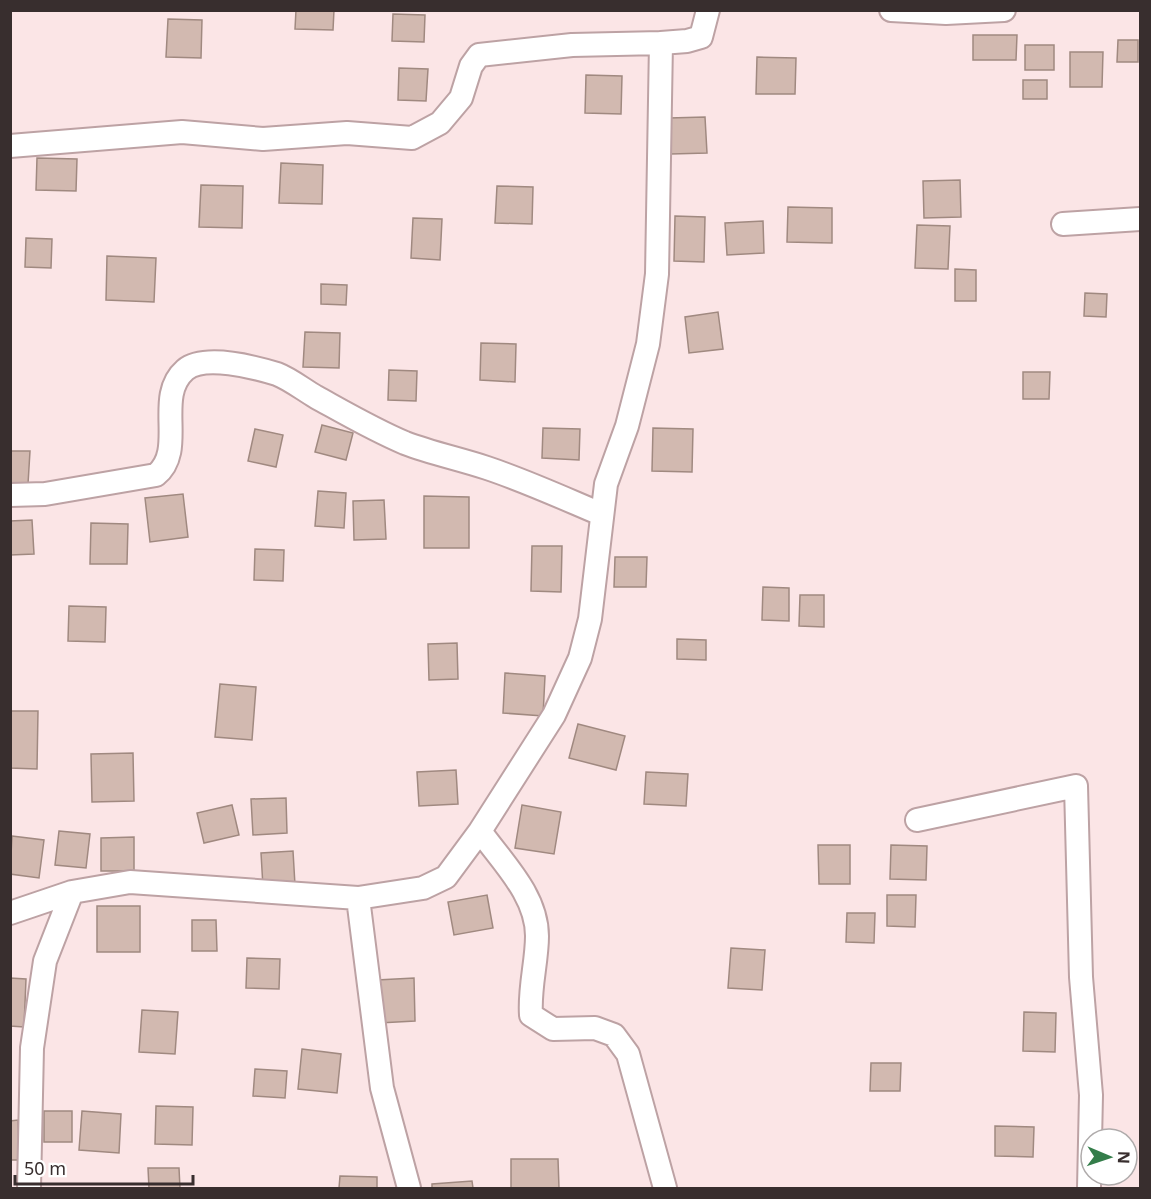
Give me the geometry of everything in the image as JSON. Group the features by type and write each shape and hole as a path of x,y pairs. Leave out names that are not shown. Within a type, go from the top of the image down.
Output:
{"street":[{"path":"10,146 182,132 263,139 347,133 412,138 440,123 461,98 471,66 480,56 572,45 687,41 701,37 708,10"},
{"path":"891,10 946,13 1004,10"},
{"path":"10,913 72,892 130,882 358,898 423,888 446,877 480,831 554,715 580,658 590,619 606,484 627,426 648,344 657,274 661,43"},
{"path":"1063,224 1140,219"},
{"path":"10,495 45,494 156,475 165,468 170,450 170,403 175,384 184,371 198,362 228,363 278,375 346,414 406,443 511,476 601,514"},
{"path":"917,820 1076,786 1082,977 1091,1095 1089,1188"},
{"path":"480,831 533,907 537,935 530,996 531,1015 553,1029 595,1028 614,1035 628,1054 665,1188"},
{"path":"29,1188 32,1048 45,961 72,892"},
{"path":"358,898 382,1088 408,1188"}],"building":[{"path":"296,10 334,10 333,30 295,29"},
{"path":"393,14 425,15 424,42 392,41"},
{"path":"168,19 202,20 201,58 166,57"},
{"path":"973,35 1017,35 1016,60 973,60"},
{"path":"1118,40 1138,40 1138,62 1117,62"},
{"path":"1025,45 1054,45 1054,70 1025,70"},
{"path":"1070,52 1103,52 1102,87 1070,87"},
{"path":"757,57 796,58 795,94 756,94"},
{"path":"399,68 428,69 426,101 398,100"},
{"path":"586,75 622,76 621,114 585,113"},
{"path":"1023,80 1047,80 1047,99 1023,99"},
{"path":"705,117 707,153 671,154 669,118"},
{"path":"37,158 77,159 76,191 36,190"},
{"path":"281,163 323,165 322,204 279,203"},
{"path":"960,180 961,217 924,218 923,181"},
{"path":"201,185 243,186 242,228 199,227"},
{"path":"497,186 533,187 532,224 495,223"},
{"path":"788,207 832,208 832,243 787,242"},
{"path":"675,216 705,217 704,262 674,261"},
{"path":"413,218 442,219 440,260 411,258"},
{"path":"763,221 764,253 727,255 725,223"},
{"path":"917,225 950,226 948,269 915,268"},
{"path":"26,238 52,239 51,268 25,267"},
{"path":"107,256 156,258 154,302 106,300"},
{"path":"955,269 976,270 976,301 955,301"},
{"path":"321,284 347,285 346,305 321,304"},
{"path":"1085,293 1107,294 1106,317 1084,316"},
{"path":"718,312 723,349 689,353 685,317"},
{"path":"305,332 340,333 339,368 303,367"},
{"path":"481,343 516,344 515,382 480,380"},
{"path":"389,370 417,371 416,401 388,400"},
{"path":"1023,372 1050,372 1049,399 1023,399"},
{"path":"322,425 353,433 346,460 315,452"},
{"path":"543,428 580,429 579,460 542,458"},
{"path":"653,428 693,429 692,472 652,471"},
{"path":"255,429 283,435 276,467 248,461"},
{"path":"10,451 30,451 28,484 10,483"},
{"path":"318,491 346,493 344,528 315,526"},
{"path":"183,494 188,537 150,542 145,498"},
{"path":"424,496 469,497 469,548 424,548"},
{"path":"384,500 386,539 354,540 353,501"},
{"path":"32,520 34,554 10,555 10,521"},
{"path":"91,523 128,524 127,564 90,564"},
{"path":"532,546 562,546 561,592 531,591"},
{"path":"255,549 284,550 283,581 254,580"},
{"path":"615,557 647,557 646,587 614,587"},
{"path":"763,587 789,588 789,621 762,620"},
{"path":"800,595 824,595 824,627 799,626"},
{"path":"69,606 106,607 105,642 68,641"},
{"path":"677,639 706,640 706,660 677,659"},
{"path":"457,643 458,679 429,680 428,644"},
{"path":"505,673 545,676 543,716 503,713"},
{"path":"220,684 256,687 252,740 215,737"},
{"path":"10,711 38,711 37,769 10,768"},
{"path":"578,724 625,736 616,770 569,758"},
{"path":"133,753 134,801 92,802 91,754"},
{"path":"456,770 458,804 419,806 417,772"},
{"path":"646,772 688,774 686,806 644,804"},
{"path":"286,798 287,833 253,835 251,799"},
{"path":"232,805 239,835 204,843 197,813"},
{"path":"522,805 561,812 554,854 515,848"},
{"path":"59,831 90,834 86,868 55,865"},
{"path":"12,836 44,840 39,878 10,874"},
{"path":"134,837 134,871 101,871 101,838"},
{"path":"818,845 850,845 850,884 819,884"},
{"path":"891,845 927,846 926,880 890,879"},
{"path":"293,851 295,885 263,887 261,853"},
{"path":"487,895 493,928 454,935 448,902"},
{"path":"887,895 916,895 915,927 887,926"},
{"path":"97,906 140,906 140,952 97,952"},
{"path":"847,913 875,913 874,943 846,942"},
{"path":"192,920 216,920 217,951 192,951"},
{"path":"731,948 765,950 762,990 728,988"},
{"path":"247,958 280,959 279,989 246,988"},
{"path":"10,978 26,979 24,1027 10,1026"},
{"path":"414,978 415,1021 379,1023 377,980"},
{"path":"142,1010 178,1012 175,1054 139,1052"},
{"path":"1024,1012 1056,1013 1055,1052 1023,1051"},
{"path":"302,1049 341,1054 337,1093 298,1089"},
{"path":"871,1063 901,1063 900,1091 870,1091"},
{"path":"255,1069 287,1071 285,1098 253,1096"},
{"path":"156,1106 193,1107 192,1145 155,1144"},
{"path":"44,1111 72,1111 72,1142 44,1142"},
{"path":"82,1111 121,1114 119,1153 79,1150"},
{"path":"18,1120 19,1160 10,1160 10,1121"},
{"path":"995,1126 1034,1127 1033,1157 995,1156"},
{"path":"511,1159 558,1159 559,1188 511,1188"},
{"path":"148,1168 179,1168 180,1188 149,1188"},
{"path":"340,1176 377,1177 377,1188 339,1188"},
{"path":"472,1181 473,1188 432,1188 432,1184"}]}
